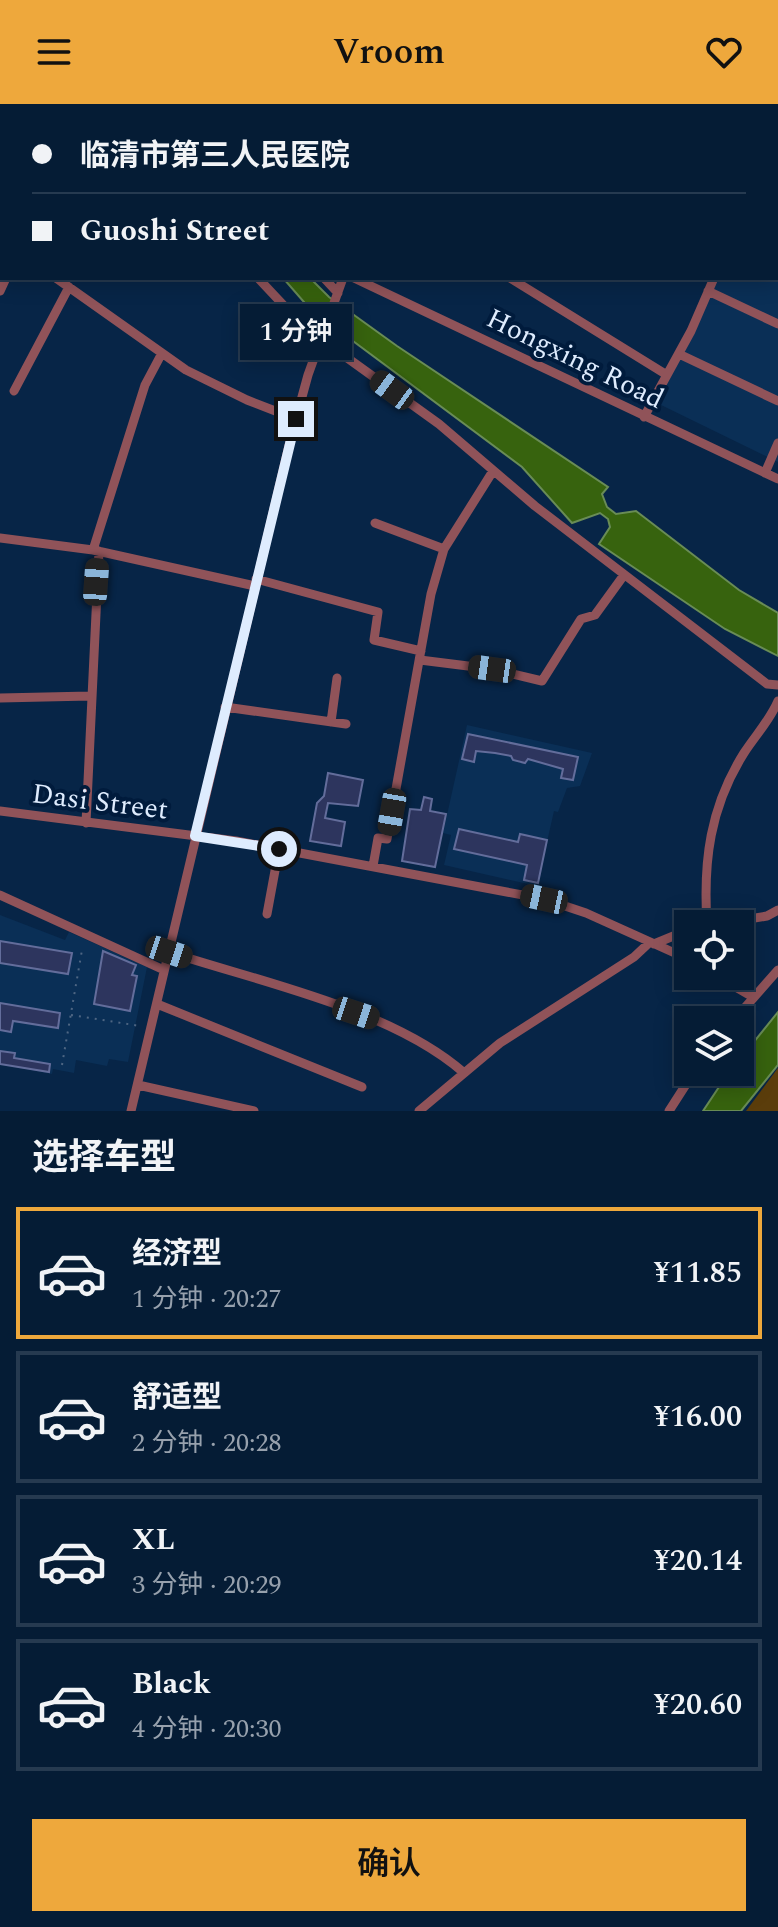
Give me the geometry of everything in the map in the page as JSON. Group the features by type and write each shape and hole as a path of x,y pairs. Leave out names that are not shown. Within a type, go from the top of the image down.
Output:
{"street":[{"path":"59,280 186,370 247,400 296,419"},
{"path":"260,280 295,319 439,424 624,575 772,685 778,693"},
{"path":"326,280 338,293"},
{"path":"131,1111 296,419 342,280"},
{"name":"Hongxing Road","path":"358,280 778,479"},
{"path":"513,280 667,375"},
{"path":"644,417 679,354 713,280"},
{"path":"14,391 69,287"},
{"path":"708,291 778,324"},
{"path":"86,823 96,551 145,385 162,353"},
{"path":"679,354 778,401"},
{"path":"765,473 778,443"},
{"path":"373,866 378,838 387,839 431,594 444,549 493,471"},
{"path":"375,523 444,549"},
{"path":"0,538 96,551 378,612 374,640 421,655 542,681 581,619 595,615 624,575"},
{"path":"331,722 337,678"},
{"path":"0,698 90,696"},
{"path":"707,910 706,854 716,810 743,755 778,702"},
{"path":"225,707 346,724"},
{"name":"Dasi Street","path":"0,811 279,849 544,899 674,953"},
{"path":"267,914 279,849"},
{"path":"0,895 164,970"},
{"path":"754,918 778,910"},
{"path":"419,1111 500,1043 652,943 674,935"},
{"path":"169,952 382,1021 438,1050 463,1072"},
{"path":"746,1006 778,970"},
{"path":"741,990 753,997"},
{"path":"157,1004 362,1087"},
{"path":"138,1085 254,1111"},
{"path":"669,1111 685,1086"}],"path":[{"path":"62,1065 82,950"},
{"path":"70,1015 151,1028"}],"shaded area":[{"path":"285,280 312,280 329,297 397,346 608,487 602,494 607,507 616,514 636,511 739,590 778,613 778,656 725,629 599,544 610,527 608,519 600,513 572,523 522,467 310,309"},
{"path":"716,280 778,280 778,462 657,403"},
{"path":"467,725 592,753 580,786 567,788 558,812 554,811 537,886 444,865 451,835 443,833"},
{"path":"0,915 65,940 69,932 147,967 128,1062 109,1059 107,1066 76,1060 74,1073 53,1069 52,1074 0,1064"},
{"path":"778,1012 778,1065 741,1111 703,1111 720,1086 754,1086 754,1042"},
{"path":"778,1068 778,1111 746,1111"}],"building":[{"path":"468,734 578,757 573,780 561,778 563,769 528,759 525,763 513,760 511,756 476,751 474,762 462,759"},
{"path":"328,773 363,780 358,806 328,803 325,818 345,822 341,846 310,841 317,803 324,796"},
{"path":"424,797 432,799 430,811 446,814 435,867 402,861 410,809 421,810"},
{"path":"459,829 518,842 520,834 547,840 538,883 524,880 527,865 454,849"},
{"path":"0,941 72,953 68,974 0,963"},
{"path":"103,951 136,965 132,975 137,976 130,1011 94,1004"},
{"path":"0,1003 60,1013 58,1028 13,1021 11,1032 0,1030"},
{"path":"0,1051 15,1053 14,1058 50,1064 49,1072 0,1064"}],"route":[{"path":"279,849 195,836 296,419"}]}
